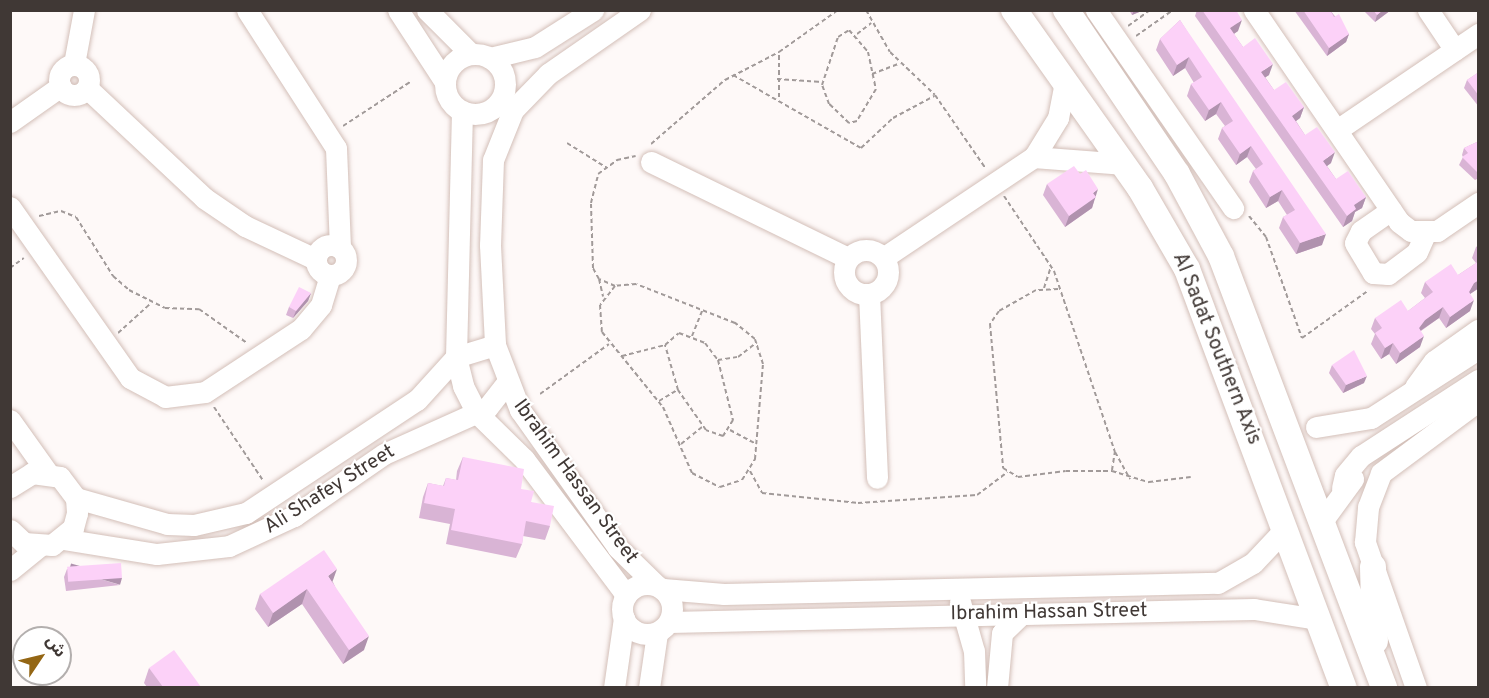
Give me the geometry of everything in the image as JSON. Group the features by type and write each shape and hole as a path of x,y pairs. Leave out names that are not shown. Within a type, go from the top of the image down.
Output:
{"main road":[{"name":"Al Sadat Southern Axis","path":"1014,10 1124,164 1171,237 1202,301 1344,687"},
{"name":"Al Sadat Southern Axis","path":"1066,10 1207,226 1323,520 1380,678"},
{"path":"1373,567 1380,678"}],"street":[{"path":"84,10 74,64 60,74 61,86 73,95 87,88"},
{"path":"10,207 109,348 146,390 185,398 205,392 263,355 313,318 330,275 345,265 340,248 339,162 330,135 247,10"},
{"path":"398,10 445,82 449,99 462,111 479,115 507,105 505,81 481,56 427,10"},
{"path":"445,82 453,64 481,56 534,47 593,10"},
{"name":"Ibrahim Hassan Street","path":"640,10 507,105 493,160 489,245 495,345 507,382 520,411 618,548 659,587 724,594 1218,583 1253,563 1286,529"},
{"path":"1096,10 1233,208"},
{"path":"1254,10 1390,210 1411,231 1425,234"},
{"path":"1428,10 1455,50"},
{"path":"1337,130 1479,34"},
{"path":"74,64 88,72 87,88"},
{"path":"883,258 1034,158 1058,118 1065,82"},
{"path":"10,122 61,86"},
{"path":"87,88 204,198 245,226 315,259 321,272 330,275"},
{"name":"Ibrahim Hassan Street","path":"462,111 456,357 477,413 524,459 626,595"},
{"path":"650,154 848,258"},
{"path":"1034,158 1124,164"},
{"path":"1390,210 1361,231 1355,243 1379,276 1417,252 1425,234 1479,203"},
{"path":"315,259 324,246 340,248"},
{"path":"869,294 849,287 843,273 848,258 865,250 883,258"},
{"path":"869,294 887,280 883,258"},
{"path":"869,294 877,478"},
{"path":"1407,398 1425,370 1479,330"},
{"path":"456,357 495,345"},
{"path":"1281,414 1316,427 1361,422 1407,398 1479,349"},
{"name":"Ali Shafey Street","path":"76,498 167,524 203,524 246,513 417,400 456,357"},
{"path":"1416,687 1365,542 1374,488 1381,473 1425,424 1479,380"},
{"name":"Ali Shafey Street","path":"63,539 157,554 229,546 294,516 384,454 477,413 494,403 507,382"},
{"path":"1407,398 1425,424"},
{"path":"1323,520 1342,488 1345,475 1361,456 1425,424 1479,401"},
{"path":"10,420 47,472"},
{"path":"10,487 32,472 47,472 60,477 76,498 75,520 63,539 40,546 10,570"},
{"path":"10,530 40,546"},
{"path":"614,687 626,595 639,585 659,587 672,603 663,627 649,687"},
{"path":"959,590 960,615 974,651 975,687"},
{"name":"Ibrahim Hassan Street","path":"663,627 960,615 1254,609 1318,619"},
{"path":"998,687 1002,633 1022,614"},
{"path":"624,618 637,633 663,627"}],"path":[{"path":"599,279 615,286 636,284 746,330 757,342 763,364 756,444 750,471 720,487 692,473 681,444 659,401 622,356 609,344 599,319 603,298 599,279 589,253 591,203 598,174 607,168 641,155 650,154 680,114 733,75 779,52 837,10"},
{"path":"866,10 901,62 934,95 1051,266 1115,452 1130,479"},
{"path":"1118,41 1150,10"},
{"path":"1118,41 1173,10"},
{"path":"857,34 872,74 876,95 853,123 844,122 829,104 822,82 841,33 857,34 872,22"},
{"path":"779,52 777,79 779,97"},
{"path":"872,74 901,62"},
{"path":"733,75 779,97 861,148 893,118 934,95"},
{"path":"777,79 822,82"},
{"path":"330,135 410,82"},
{"path":"567,143 607,168"},
{"path":"1233,208 1266,237 1302,338 1371,288 1379,276"},
{"path":"23,225 46,212 76,217 113,276 150,303 199,309 263,355"},
{"path":"1044,288 1051,266"},
{"path":"603,298 615,286"},
{"path":"1058,289 1044,288 999,311 990,324 1000,462 1018,477 1112,471 1130,479 1191,477"},
{"path":"109,348 124,323 141,317 150,303"},
{"path":"692,336 702,311"},
{"path":"622,356 665,345 673,335 692,336 705,342 718,360 733,420 730,430 717,437 703,426 678,390 665,345"},
{"path":"718,360 738,357 757,342"},
{"path":"540,394 609,344"},
{"path":"659,401 678,390"},
{"path":"205,392 262,479"},
{"path":"681,444 703,426"},
{"path":"730,430 756,444"},
{"path":"1112,471 1115,452"}],"building":[{"path":"1202,10 1236,10 1242,20 1230,28 1243,47 1255,38 1273,64 1261,72 1274,90 1286,82 1304,107 1292,116 1305,135 1317,127 1335,152 1323,161 1336,179 1348,171 1366,197 1354,205 1356,209 1347,216"},
{"path":"1303,10 1330,10 1334,17 1339,14 1349,34 1329,48"},
{"path":"1373,10 1383,10 1377,15"},
{"path":"1180,20 1326,234 1300,243 1283,217 1295,210 1282,190 1270,197 1253,171 1263,164 1251,146 1240,154 1222,128 1233,121 1221,102 1209,110 1191,84 1202,77 1189,57 1177,65 1160,39"},
{"path":"1479,72 1479,96 1467,80"},
{"path":"1479,141 1478,173 1462,157 1468,153 1464,148"},
{"path":"1074,166 1080,174 1086,170 1098,189 1093,193 1096,197 1069,216 1047,184"},
{"path":"1479,261 1479,280 1474,283 1469,292 1474,300 1450,317 1443,307 1425,320 1419,328 1424,336 1400,353 1393,343 1385,348 1375,333 1382,328 1375,318 1401,300 1408,311 1433,292 1425,282 1451,264 1458,275"},
{"path":"299,287 311,293 296,311 289,307"},
{"path":"1354,350 1367,376 1346,385 1332,365"},
{"path":"463,457 524,469 521,489 534,491 531,502 554,506 550,526 526,521 522,544 451,530 455,509 424,503 428,483 444,486 446,478 458,480"},
{"path":"324,550 337,569 328,576 369,636 349,650 307,589 273,613 260,594"},
{"path":"121,563 122,578 68,582 67,567"},
{"path":"174,650 201,687 163,687 149,668"}]}
